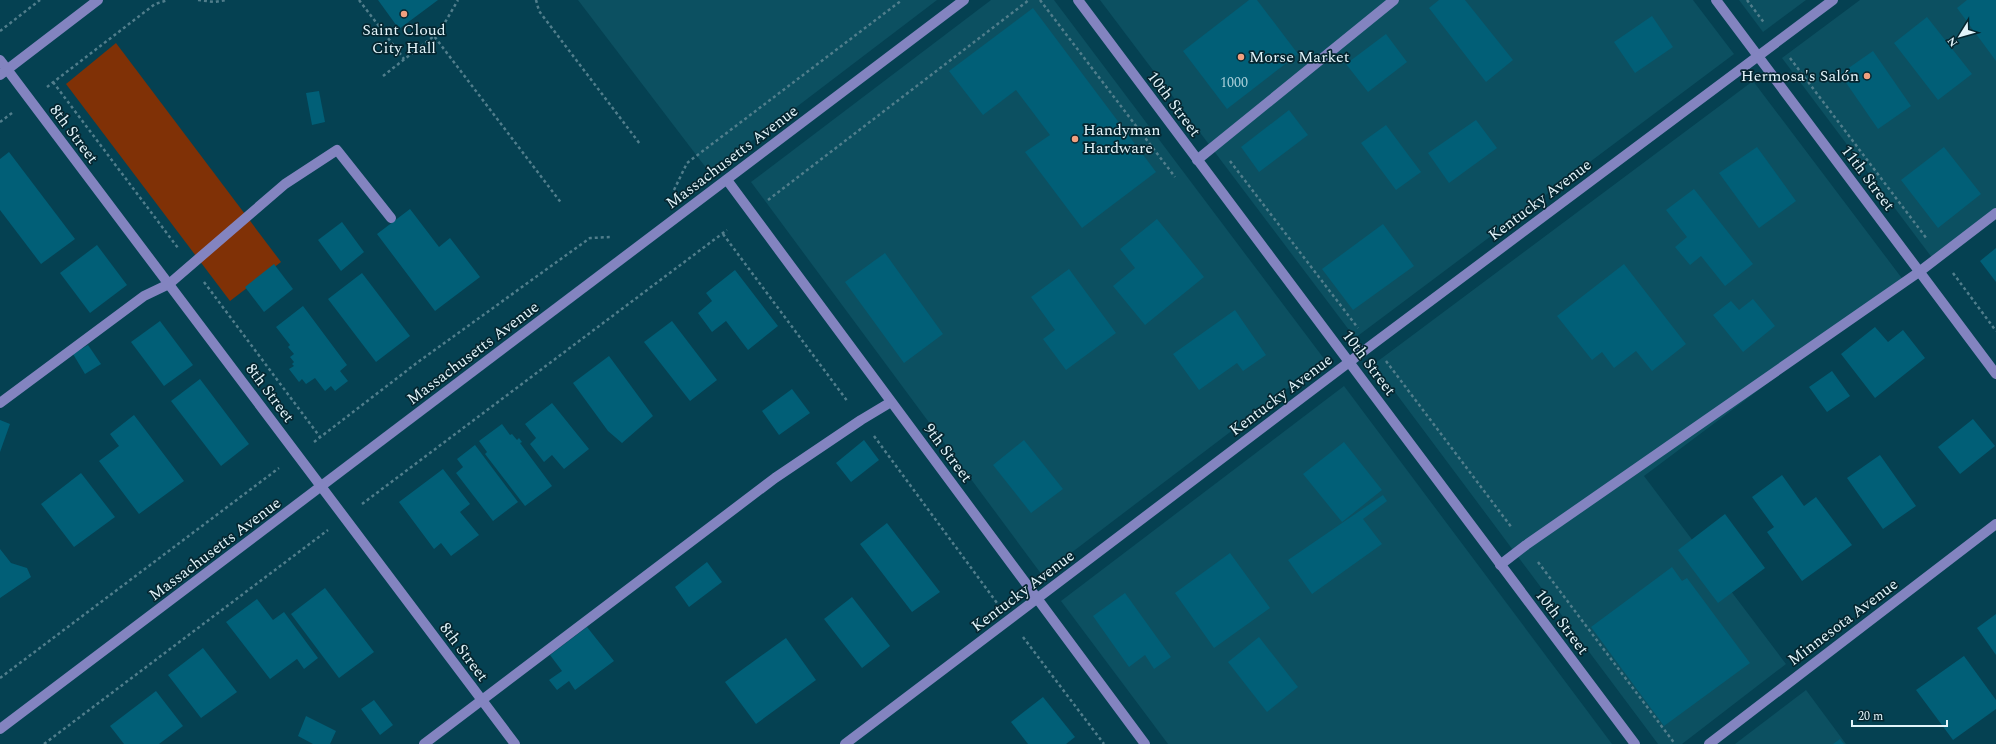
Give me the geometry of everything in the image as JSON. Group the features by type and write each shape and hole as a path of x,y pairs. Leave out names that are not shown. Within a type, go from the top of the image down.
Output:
{"street":[{"path":"3,72 98,0"},
{"name":"Massachusetts Avenue","path":"0,729 964,0"},
{"name":"10th Street","path":"1078,0 1635,744"},
{"path":"1197,160 1394,0"},
{"name":"11th Street","path":"1716,0 1996,374"},
{"name":"Kentucky Avenue","path":"845,744 1373,344 1833,0"},
{"name":"8th Street","path":"0,60 3,72 30,100 515,744"},
{"path":"0,403 144,296 169,284 285,184 337,150 390,218"},
{"name":"9th Street","path":"726,180 1145,744"},
{"path":"1500,565 1526,545 1919,272 1996,212"},
{"path":"424,744 775,478 861,420 891,402"},
{"name":"Minnesota Avenue","path":"1709,744 1996,524"}],"path":[{"path":"0,31 40,0"},
{"path":"0,122 155,4 168,0"},
{"path":"198,0 215,2 226,0"},
{"path":"359,0 404,59"},
{"path":"383,76 434,36 445,24 458,0"},
{"path":"536,0 539,11 640,144"},
{"path":"669,194 675,189 687,163 902,0"},
{"path":"767,200 1029,0"},
{"path":"1040,0 1175,178"},
{"path":"1747,0 1996,331"},
{"path":"434,36 562,204"},
{"path":"1218,144 1354,324 1373,344 1675,744"},
{"path":"44,744 727,230"},
{"path":"0,678 298,455 418,362 590,238 610,238 615,234"},
{"path":"1026,640 1104,744"}],"shaded area":[{"path":"578,0 937,0 710,173"},
{"path":"991,0 1054,0 1325,360 1042,575 751,182"},
{"path":"1100,0 1693,0 1734,54 1355,338"},
{"path":"1739,0 1806,0 1763,32"},
{"path":"1860,0 1996,0 1996,212 1933,259 1782,58"},
{"path":"116,43 281,262 230,301 66,84"},
{"path":"1753,81 1904,281 1644,476 1786,664 1682,744 1658,744 1374,364"},
{"path":"1344,386 1612,744 1168,744 1061,601"},
{"path":"1806,690 1846,744 1735,744"}],"building":[{"name":"Saint Cloud City Hall","path":"378,0 438,0 399,29"},
{"path":"1249,0 1257,0 1298,54 1227,109 1183,51"},
{"path":"1439,0 1465,0 1513,60 1486,82 1429,8"},
{"path":"1967,0 1996,0 1996,61 1957,8"},
{"path":"1033,8 1156,172 1082,228 1025,152 1050,135 1016,90 983,115 949,71"},
{"path":"1652,16 1673,47 1635,73 1614,42"},
{"path":"1927,17 1972,74 1938,100 1894,43"},
{"path":"1386,34 1407,62 1368,92 1346,64"},
{"path":"1873,51 1911,106 1878,129 1840,74"},
{"path":"319,91 325,122 312,125 306,93"},
{"path":"1289,110 1308,135 1259,172 1241,147"},
{"path":"1476,120 1497,148 1449,183 1428,153"},
{"path":"1386,125 1421,172 1396,190 1361,143"},
{"path":"1757,147 1796,201 1759,228 1719,173"},
{"path":"1944,147 1981,194 1938,228 1901,180"},
{"path":"9,152 75,239 41,264 0,210 0,159"},
{"path":"1694,189 1753,264 1725,286 1701,256 1690,265 1675,247 1687,237 1666,210"},
{"path":"410,209 439,247 450,238 480,277 435,311 377,234"},
{"path":"1157,219 1204,277 1145,325 1113,286 1135,268 1120,249"},
{"path":"342,222 364,252 341,271 318,240"},
{"path":"1383,224 1414,266 1353,310 1322,269"},
{"path":"97,245 127,285 90,313 60,273"},
{"path":"1996,248 1996,282 1980,261"},
{"path":"885,253 943,334 904,363 845,282"},
{"path":"274,264 293,289 264,312 245,287"},
{"path":"1624,264 1686,344 1652,371 1636,351 1614,368 1602,352 1592,360 1557,316"},
{"path":"1069,269 1116,333 1066,370 1043,339 1055,330 1031,297"},
{"path":"735,270 778,326 748,350 726,321 712,332 698,313 712,301 706,293"},
{"path":"362,273 410,336 376,362 328,299"},
{"path":"1753,299 1775,326 1743,352 1713,315 1731,301 1739,310"},
{"path":"303,306 347,365 340,371 348,381 335,391 331,386 325,391 315,378 306,384 302,379 299,382 289,369 294,366 292,364 294,362 290,357 294,354 288,347 290,345 276,327"},
{"path":"1235,310 1266,355 1243,371 1237,363 1199,390 1173,354"},
{"path":"160,321 193,365 164,386 131,342"},
{"path":"672,321 717,380 690,401 644,342"},
{"path":"1875,327 1888,342 1903,330 1925,358 1875,398 1841,354"},
{"path":"88,345 101,364 85,374 73,354"},
{"path":"609,356 653,416 622,443 608,431 573,383"},
{"path":"1832,371 1850,396 1827,412 1809,387"},
{"path":"200,379 249,444 221,466 171,401"},
{"path":"792,389 810,413 779,435 762,411"},
{"path":"552,403 589,449 564,469 552,455 544,462 530,444 536,438 525,424"},
{"path":"134,415 184,481 139,514 99,461 119,446 110,434"},
{"path":"1973,419 1995,446 1960,474 1938,447"},
{"path":"0,420 10,424 0,452"},
{"path":"502,424 510,435 512,434 517,440 519,438 522,442 520,443 552,486 525,506 485,454 487,452 479,441"},
{"path":"864,440 879,460 851,482 836,463"},
{"path":"1024,440 1063,489 1031,513 993,465"},
{"path":"1344,442 1382,490 1342,522 1303,474"},
{"path":"475,445 518,502 493,521 456,473 463,467 457,459"},
{"path":"1880,455 1916,506 1883,529 1847,478"},
{"path":"443,469 470,504 460,512 479,535 451,556 441,543 434,549 399,502"},
{"path":"81,473 115,517 74,547 41,504"},
{"path":"1782,475 1804,506 1816,497 1852,545 1802,581 1767,532 1774,527 1752,497"},
{"path":"1383,495 1387,501 1363,519 1382,544 1312,594 1288,560"},
{"path":"1725,514 1765,568 1718,603 1678,550"},
{"path":"887,523 940,592 912,612 860,544"},
{"path":"0,549 11,563 27,568 31,577 0,598"},
{"path":"1230,553 1270,608 1214,648 1175,593"},
{"path":"707,562 722,582 689,607 675,587"},
{"path":"1672,567 1682,581 1687,578 1750,663 1664,726 1591,627"},
{"path":"325,588 374,652 339,678 291,614"},
{"path":"1125,593 1171,657 1154,669 1145,655 1129,667 1093,616"},
{"path":"852,597 890,646 862,668 824,619"},
{"path":"257,599 273,620 284,612 318,658 304,669 297,659 270,679 226,622"},
{"path":"1996,614 1996,655 1977,628"},
{"path":"587,627 614,661 575,690 569,681 557,690 549,680 562,671 550,655"},
{"path":"1259,637 1298,687 1267,712 1228,662"},
{"path":"786,638 816,680 756,724 725,682"},
{"path":"203,648 237,692 201,718 168,675"},
{"path":"1964,656 1996,700 1996,709 1953,740 1916,690"},
{"path":"156,691 183,726 159,744 124,744 110,726"},
{"path":"1043,697 1075,737 1066,744 1028,744 1011,722"},
{"path":"374,700 393,725 380,735 361,709"},
{"path":"306,716 336,731 330,744 313,744 298,736"},
{"path":"1840,739 1844,744 1833,744"}],"place":[{"name":"Saint Cloud City Hall","path":"404,14"},
{"name":"Morse Market","path":"1241,57"},
{"name":"Hermosa's Salón","path":"1867,76"},
{"name":"Handyman Hardware","path":"1075,139"}]}
